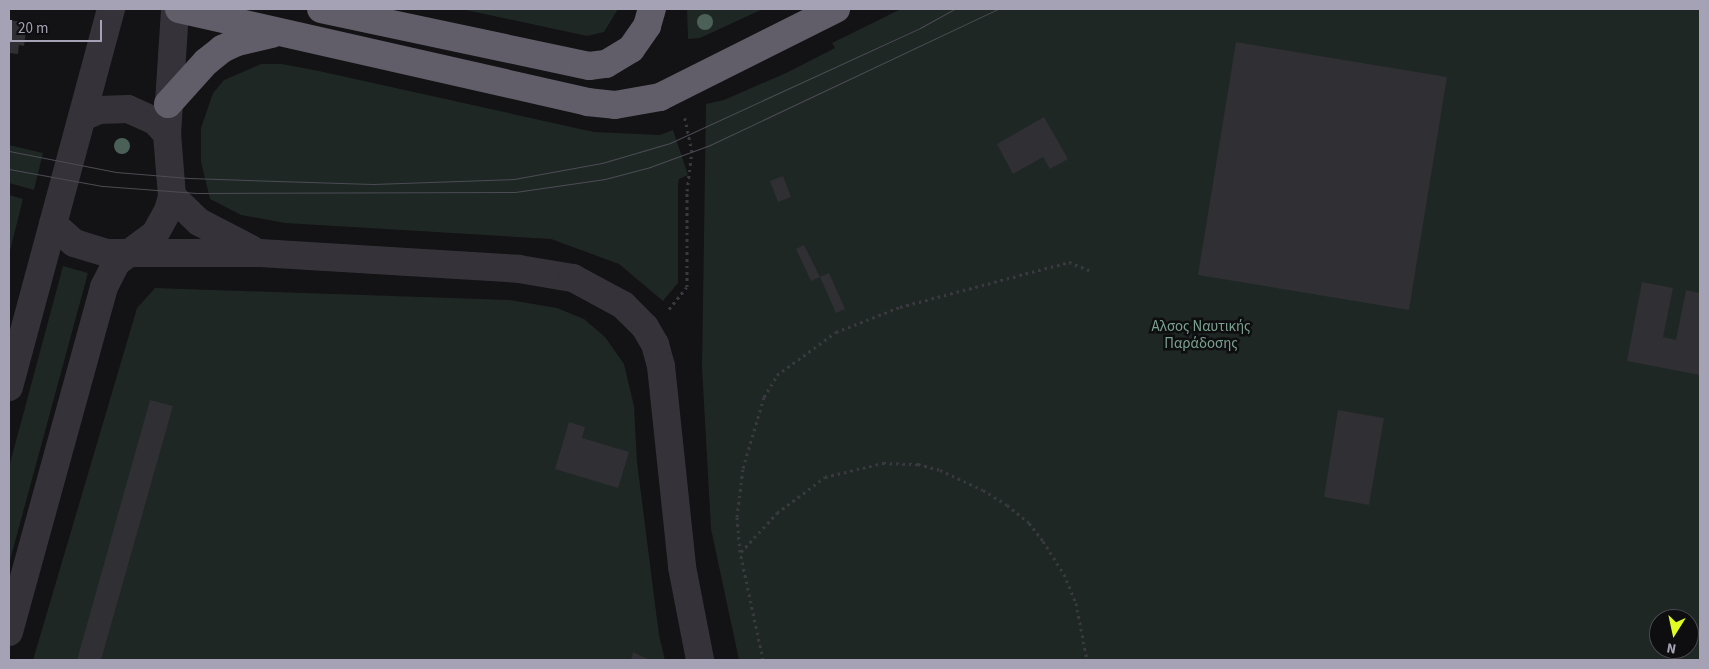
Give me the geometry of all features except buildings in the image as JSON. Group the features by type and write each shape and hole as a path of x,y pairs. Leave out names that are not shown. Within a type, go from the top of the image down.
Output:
{"highway":[{"path":"179,9 587,102 630,105 660,97 836,9"},
{"path":"321,9 589,66 606,64 631,49 647,26 652,9"},
{"path":"168,104 206,62 222,49 256,36 282,33"}],"street":[{"path":"9,388 111,9"},
{"path":"9,632 13,598 104,287 112,268 127,253 155,234 163,224 172,196 167,134 175,9"},
{"path":"82,117 99,110 128,110 155,121 167,134"},
{"path":"172,196 199,222 260,252"},
{"path":"53,224 74,243 107,253 260,252 520,269 574,278 599,291 636,316 655,344 661,366 682,567 700,660"}],"path":[{"path":"665,314 687,287 687,191 692,152 682,108"},
{"path":"763,660 740,552 739,490 757,417 777,375 804,352 836,332 900,307 1069,262 1089,270"},
{"path":"740,552 777,514 825,477 883,463 918,464 940,470 983,490 1029,522 1064,574 1076,603 1087,660"}],"green space":[{"path":"461,9 618,9 604,32 587,36"},
{"path":"687,9 763,9 700,38 688,39"},
{"name":"Αλσος Ναυτικής Παράδοσης","path":"901,9 1700,9 1700,660 739,660 711,529 702,368 706,104 724,100 786,73 835,48 832,43"},
{"path":"261,64 282,64 319,71 594,132 660,135 673,130 688,175 679,179 678,185 678,283 663,301 619,264 551,239 285,223 241,215 210,199 201,162 201,128 213,93 224,80"},
{"path":"9,145 43,153 34,190 9,183"},
{"path":"9,195 23,199 9,255"},
{"path":"63,266 88,273 9,564 9,467"},
{"path":"155,288 510,300 557,308 584,319 605,337 624,364 634,406 637,462 659,635 665,660 33,660 137,308"}],"tram line":[{"path":"9,151 116,172 189,178 373,184 514,179 602,163 670,143 920,28 954,9"},
{"path":"9,169 103,186 197,193 515,192 605,179 650,167 710,145 998,9"}]}
